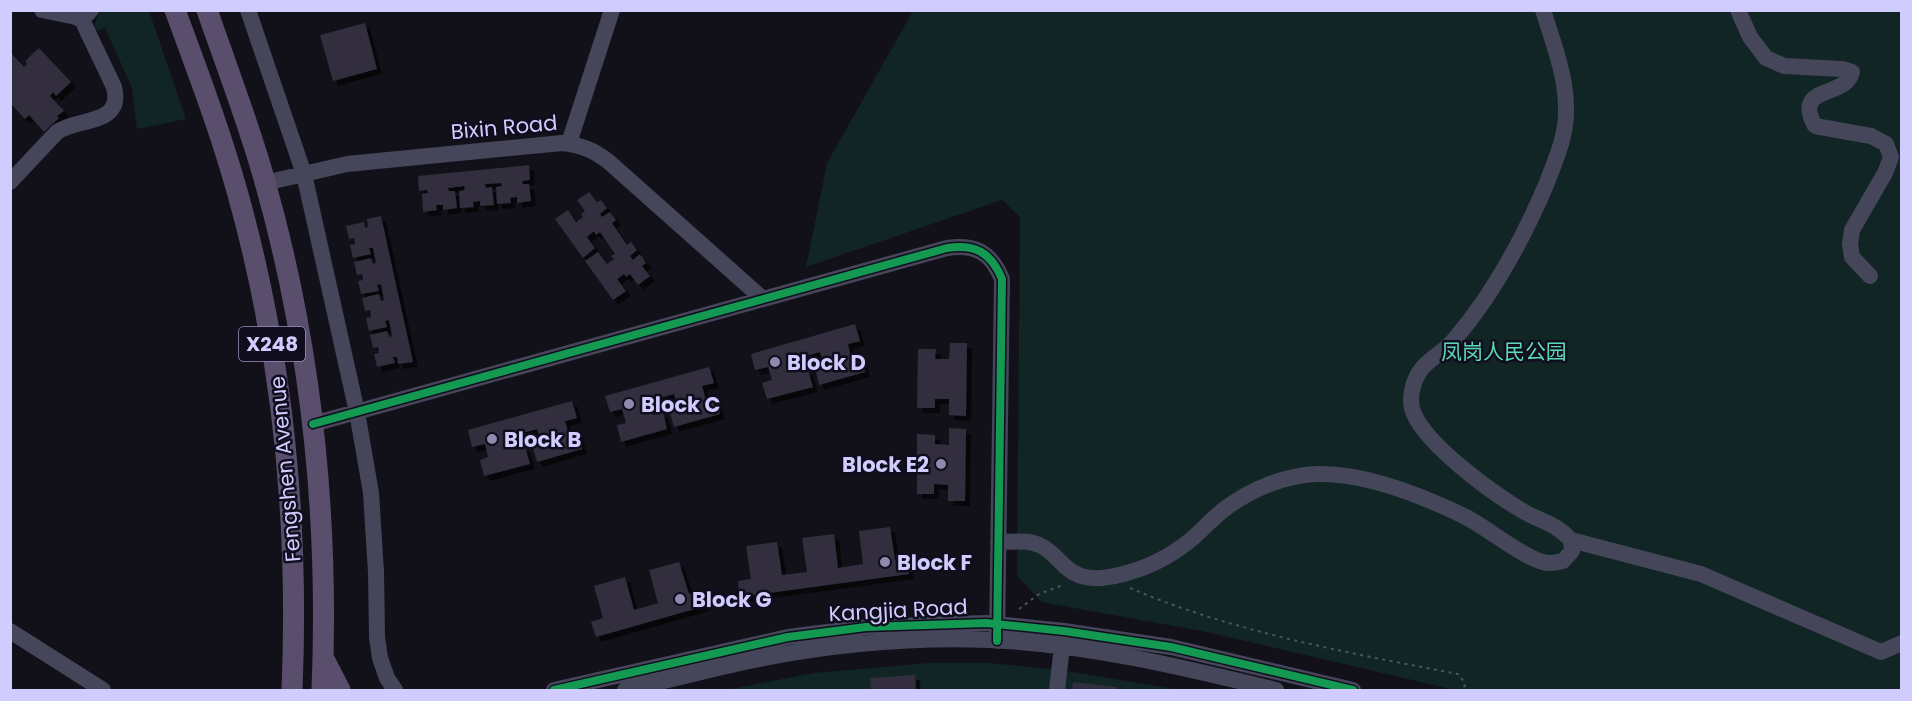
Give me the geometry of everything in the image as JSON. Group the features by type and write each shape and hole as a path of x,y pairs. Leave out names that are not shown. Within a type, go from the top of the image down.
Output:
{"main road":[{"name":"Fengshen Avenue","path":"175,10 234,180 264,302 283,416 289,473 293,530 292,690"},
{"name":"Fengshen Avenue","path":"207,10 265,183 293,297 313,424 322,529 322,690"},
{"path":"278,690 288,668 294,641"},
{"path":"323,657 340,690"}],"street":[{"path":"10,182 57,132 64,127 104,117 115,103 114,87 86,15 42,10"},
{"path":"248,10 304,174 357,412 371,493 377,637 380,658 387,678 395,690"},
{"path":"569,143 612,10"},
{"path":"998,542 1022,542 1042,546 1079,576 1090,579 1105,578 1141,569 1163,558 1188,542 1225,509 1254,489 1286,479 1318,474 1365,479 1396,487 1468,518 1547,564 1563,561 1572,551 1570,540 1561,529 1523,512 1481,484 1424,432 1413,412 1411,389 1420,370 1452,342 1507,266 1534,213 1561,149 1566,111 1562,69 1543,10"},
{"path":"1738,10 1750,37 1766,58 1784,66 1843,69 1852,72 1845,85 1817,95 1810,104 1810,117 1815,126 1872,136 1886,144 1891,157 1885,173 1852,230 1850,244 1852,257 1870,276"},
{"name":"Bixin Road","path":"265,183 347,164 569,143 588,148 604,158 764,299"},
{"path":"313,424 947,248 961,246 975,249 987,255 996,266 1002,279 997,632"},
{"path":"1570,540 1701,574 1881,652 1902,643"},
{"name":"Kangjia Road","path":"554,690 744,646 817,633 906,625 1180,649 1353,690"},
{"path":"10,631 103,690"},
{"name":"Kangjia Road","path":"625,690 748,661 830,648 997,632"},
{"path":"1057,690 1063,639"},
{"name":"Kangjia Road","path":"1063,639 1276,690"}],"path":[{"path":"1019,609 1039,594 1071,583 1079,576"},
{"path":"1105,578 1175,607 1324,648 1458,674 1465,683 1464,690"}],"green space":[{"path":"100,11 149,11 186,119 137,129 132,88 105,28 94,32 93,29"},
{"name":"凤岗人民公园","path":"913,11 1901,11 1901,690 1455,690 1207,632 1041,602 1017,575 1020,217 1002,200 806,267 827,163"},
{"path":"929,663 989,663 1061,670 1180,690 726,690 814,673"}],"building":[{"path":"365,23 377,69 333,81 320,35"},
{"path":"39,48 71,82 56,96 53,92 50,96 64,111 44,132 29,115 25,119 10,103 10,52 24,67 27,64 25,61"},
{"path":"529,165 530,180 522,181 523,184 529,184 531,201 517,203 517,197 510,198 511,203 497,204 496,187 502,186 501,183 485,184 486,188 492,187 494,205 480,206 480,201 473,202 474,207 460,208 459,191 465,190 464,186 448,188 449,191 455,191 457,208 443,210 443,205 436,205 437,210 423,212 422,194 428,193 427,190 419,191 418,176"},
{"path":"589,192 597,202 601,200 607,208 600,214 602,217 610,212 616,220 612,223 627,245 631,242 637,250 630,256 633,260 640,254 646,263 642,266 650,276 638,285 630,274 626,277 624,274 617,279 626,291 613,300 585,261 598,252 607,264 614,259 611,256 615,254 600,232 596,235 594,231 587,237 595,248 583,258 555,219 568,210 576,222 583,217 581,214 585,211 577,200"},
{"path":"381,216 413,362 398,364 397,357 393,357 395,363 377,367 374,354 379,353 378,347 373,348 370,335 387,331 389,337 392,336 389,320 385,321 387,327 369,331 366,318 371,317 370,310 365,311 362,298 379,294 381,301 384,300 381,284 377,285 379,291 361,294 358,281 363,280 362,274 357,275 354,262 371,258 373,264 376,263 373,248 369,248 371,254 353,258 350,245 355,244 354,238 349,239 346,226 364,222 365,228 368,227 367,219"},
{"name":"Block D","path":"855,324 860,341 848,344 851,358 861,355 865,372 819,385 815,368 824,366 820,352 795,359 799,372 808,370 813,387 767,399 762,383 772,380 768,367 755,370 751,354"},
{"path":"950,343 967,343 966,416 949,415 949,399 935,399 935,408 917,408 918,349 936,349 935,359 949,359"},
{"name":"Block C","path":"709,367 714,383 702,386 706,400 715,398 720,414 674,427 669,410 678,408 674,394 650,401 653,415 663,412 667,429 621,442 617,425 626,423 622,409 610,412 605,396"},
{"name":"Block B","path":"572,401 577,418 565,421 569,435 578,432 582,449 537,462 532,445 541,443 537,429 512,436 516,450 525,447 530,464 484,476 480,460 488,457 485,444 472,447 468,430"},
{"name":"Block E2","path":"949,428 966,429 965,501 948,501 948,485 934,484 934,494 917,494 917,434 935,435 935,444 949,445"},
{"name":"Block F","path":"890,527 895,560 907,559 909,574 740,597 738,581 751,579 746,546 777,542 782,575 807,572 802,538 834,534 838,568 863,564 859,531"},
{"name":"Block G","path":"679,562 689,594 701,591 705,606 596,637 591,622 603,618 594,586 625,577 634,610 658,603 649,570"},
{"path":"915,675 916,690 871,690 870,678"},
{"path":"1073,682 1117,687 1117,690 1072,690"}],"cycle path":[{"path":"313,424 947,248 974,249 993,262 1002,279 997,641"},
{"path":"554,690 788,637 866,627 986,623 1064,631 1171,647 1353,690"}],"place":[{"name":"Block D","path":"775,362"},
{"name":"Block C","path":"629,404"},
{"name":"Block B","path":"492,439"},
{"name":"Block E2","path":"941,464"},
{"name":"Block F","path":"885,562"},
{"name":"Block G","path":"680,599"}]}
